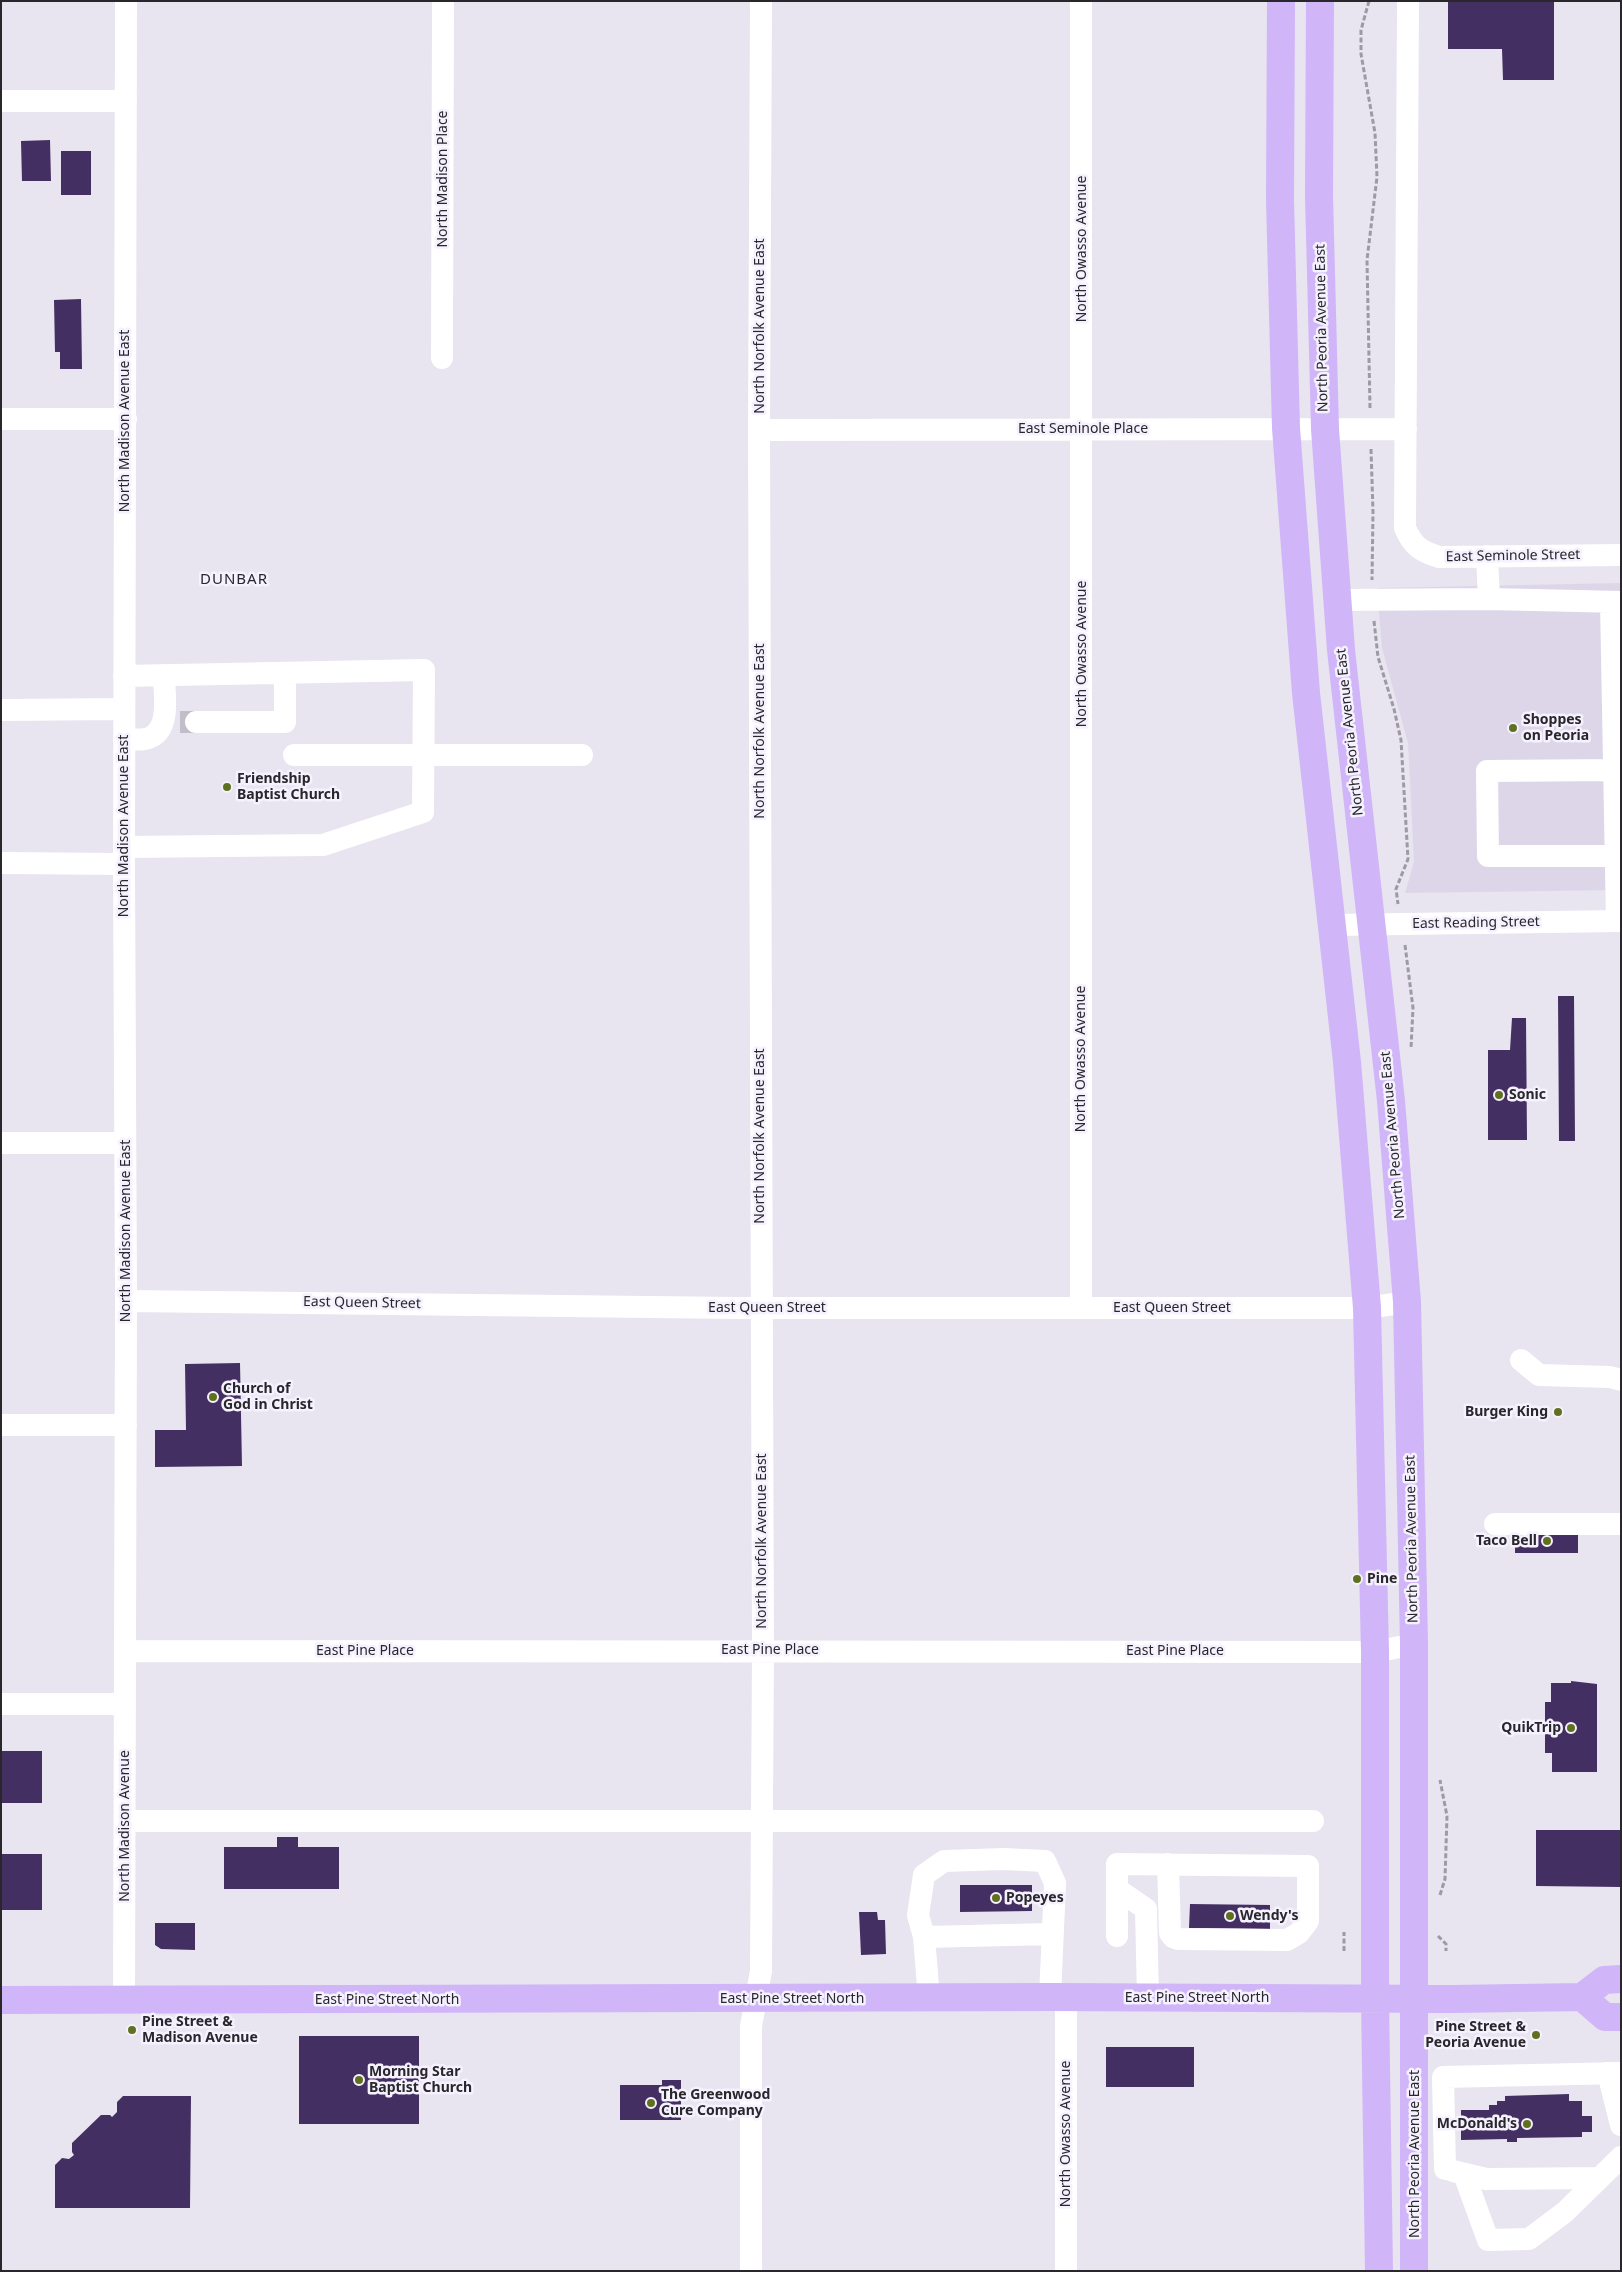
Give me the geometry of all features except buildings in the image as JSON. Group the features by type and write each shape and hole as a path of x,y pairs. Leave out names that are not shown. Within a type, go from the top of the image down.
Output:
{"main road":[{"path":"1281,1 1280,200 1286,428 1306,693 1347,1062 1367,1308 1374,1652 1374,2000 1379,2271"},
{"name":"North Peoria Avenue East","path":"1320,1 1319,196 1325,429 1337,600 1391,1101 1407,1302 1414,1644 1414,2271"},
{"path":"1621,1979 1604,1980 1582,1997 1605,2018 1621,2017"},
{"name":"East Pine Street North","path":"1,2000 1058,1997 1374,2000 1582,1997"}],"street":[{"name":"North Madison Avenue East","path":"126,1 124,676 126,1651"},
{"name":"North Madison Place","path":"442,358 443,1"},
{"name":"North Norfolk Avenue East","path":"752,2271 751,2045 752,2026 761,1971 763,1650 761,1308 761,1"},
{"name":"North Owasso Avenue","path":"1081,1 1081,1307"},
{"path":"1406,429 1408,1"},
{"path":"1,101 126,101"},
{"path":"1,419 126,418"},
{"name":"East Seminole Place","path":"760,430 1406,429"},
{"name":"East Seminole Street","path":"1406,429 1405,528 1410,540 1422,552 1439,557 1621,555"},
{"path":"1487,556 1488,599"},
{"path":"1337,600 1488,599 1616,602 1617,707 1614,770 1619,856 1619,921"},
{"path":"1,863 323,845 423,812 424,670 124,676"},
{"path":"124,739 150,738 159,731 180,722 285,722 285,673"},
{"path":"164,675 180,722"},
{"path":"1,710 124,709"},
{"path":"294,755 582,755"},
{"path":"1614,770 1487,772 1488,856 1619,856"},
{"name":"East Reading Street","path":"1332,925 1619,921"},
{"path":"1,1143 125,1143"},
{"name":"East Queen Street","path":"126,1301 761,1308 1367,1308 1407,1302"},
{"path":"1521,1360 1539,1375 1610,1377 1621,1380"},
{"path":"1,1425 126,1425"},
{"path":"1495,1524 1621,1524"},
{"name":"East Pine Place","path":"126,1651 763,1650 1374,1652 1414,1644"},
{"name":"North Madison Avenue","path":"124,2000 126,1651"},
{"path":"1,1704 125,1704"},
{"path":"125,1821 1313,1821"},
{"name":"North Owasso Avenue","path":"924,1937 918,1915 924,1875 944,1861 1004,1859 1045,1861 1055,1883 1052,1934 1058,1997 1066,2271"},
{"path":"1117,1936 1117,1864 1168,1864 1308,1866 1308,1921 1299,1933 1287,1940 1178,1939 1173,1937 1170,1933 1168,1864"},
{"path":"1117,1889 1146,1909 1148,1998"},
{"path":"929,1998 924,1937 1052,1934"},
{"path":"1621,2125 1614,2073 1443,2077 1454,2171 1488,2240 1529,2239 1565,2212 1621,2157"},
{"path":"1415,2170 1454,2171 1486,2179 1599,2178"}],"path":[{"name":"North Peoria Avenue East","path":"1369,1 1361,30 1361,54 1374,133 1376,177 1367,260 1373,512 1371,549 1373,600 1378,657 1394,709 1401,740 1408,859 1396,889 1407,952 1413,1008 1411,1049"},
{"path":"1439,1777 1448,1816 1445,1879 1439,1896"},
{"path":"1344,1932 1344,1951"}],"shaded area":[{"name":"Shoppes on Peoria","path":"1621,583 1621,890 1405,893 1414,862 1408,743 1382,648 1377,588"}],"tunnel":[{"path":"180,722 196,722"}],"place":[{"name":"Shoppes on Peoria","path":"1513,728"},
{"name":"Friendship Baptist Church","path":"227,787"},
{"name":"Sonic","path":"1499,1095"},
{"name":"Church of God in Christ","path":"213,1397"},
{"name":"Burger King","path":"1558,1412"},
{"name":"Taco Bell","path":"1547,1541"},
{"name":"Pine","path":"1357,1579"},
{"name":"QuikTrip","path":"1571,1728"},
{"name":"Popeyes","path":"996,1898"},
{"name":"Wendy's","path":"1230,1916"},
{"name":"Pine Street & Madison Avenue","path":"132,2030"},
{"name":"Pine Street & Peoria Avenue","path":"1536,2035"},
{"name":"Morning Star Baptist Church","path":"359,2080"},
{"name":"The Greenwood Cure Company","path":"651,2103"},
{"name":"McDonald's","path":"1527,2124"}],"district":[{"name":"DUNBAR","path":"234,580"}]}
